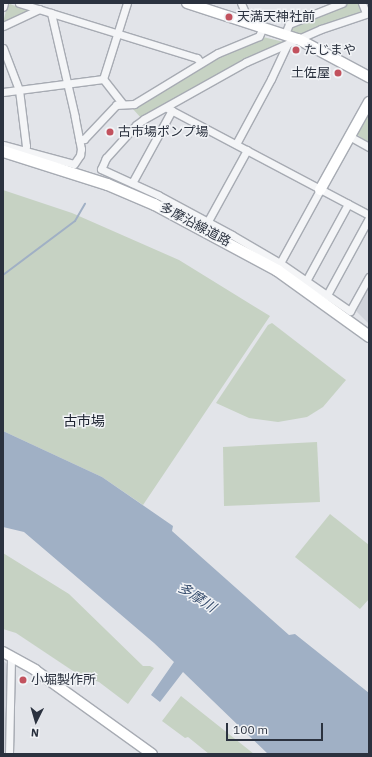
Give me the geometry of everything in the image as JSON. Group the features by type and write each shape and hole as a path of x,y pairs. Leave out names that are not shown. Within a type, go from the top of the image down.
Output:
{"main road":[{"name":"多摩沿線道路","path":"3,151 106,184 175,214 277,270 369,336"}],"street":[{"path":"3,7 4,3"},
{"path":"19,3 197,58 201,63"},
{"path":"103,79 127,3"},
{"path":"187,3 298,39 369,77"},
{"path":"241,3 246,15 244,21"},
{"path":"284,34 289,24 342,3"},
{"path":"362,3 367,13 298,39 246,62 170,109 136,125 100,169 132,183 208,221 280,263 350,311 369,278"},
{"path":"3,26 40,9"},
{"path":"3,145 74,164 80,156 79,139 51,13"},
{"path":"79,139 84,138 116,105 122,103 134,104 218,53 259,36 263,28"},
{"path":"236,144 275,72 287,45"},
{"path":"3,48 19,90 26,146 25,151"},
{"path":"3,92 103,79"},
{"path":"103,79 122,103"},
{"path":"280,263 369,102"},
{"path":"170,109 348,204 369,217 327,295"},
{"path":"132,183 170,109"},
{"path":"349,136 369,146"},
{"path":"208,221 247,150"},
{"path":"306,281 348,204"},
{"path":"7,654 35,670 149,753"},
{"path":"7,654 9,754"}],"shaded area":[{"path":"369,285 369,324 355,310"},
{"path":"3,660 9,666 6,754 3,754"}],"green space":[{"path":"349,3 360,3 362,11 303,36 290,32 291,25"},
{"path":"10,4 29,11 3,23 7,6"},
{"path":"263,37 284,42 142,119 132,108 205,64"},
{"path":"369,111 369,143 356,134"},
{"path":"3,190 72,213 179,260 270,316 143,505 102,477 3,431"},
{"path":"272,323 346,380 323,407 307,417 278,422 249,418 216,403 268,325"},
{"path":"317,442 320,502 224,506 223,447"},
{"path":"330,514 369,545 369,599 360,609 295,557"},
{"path":"3,553 69,594 143,666 150,666 154,668 128,704 99,682 79,675 16,633 3,629"},
{"path":"181,696 254,754 209,754 188,737 185,738 162,721"}],"water":[{"name":"多摩川","path":"3,431 102,477 173,526 172,531 289,635 295,634 369,693 369,754 268,754 183,672 160,702 151,695 174,662 154,643 24,532 3,527"}],"waterway":[{"path":"3,275 75,221 85,204"}],"place":[{"name":"天満天神社前","path":"229,17"},
{"name":"たじまや","path":"296,50"},
{"name":"土佐屋","path":"338,73"},
{"name":"古市場ポンプ場","path":"110,132"},
{"name":"小堀製作所","path":"23,680"}],"district":[{"name":"古市場","path":"84,421"}]}
